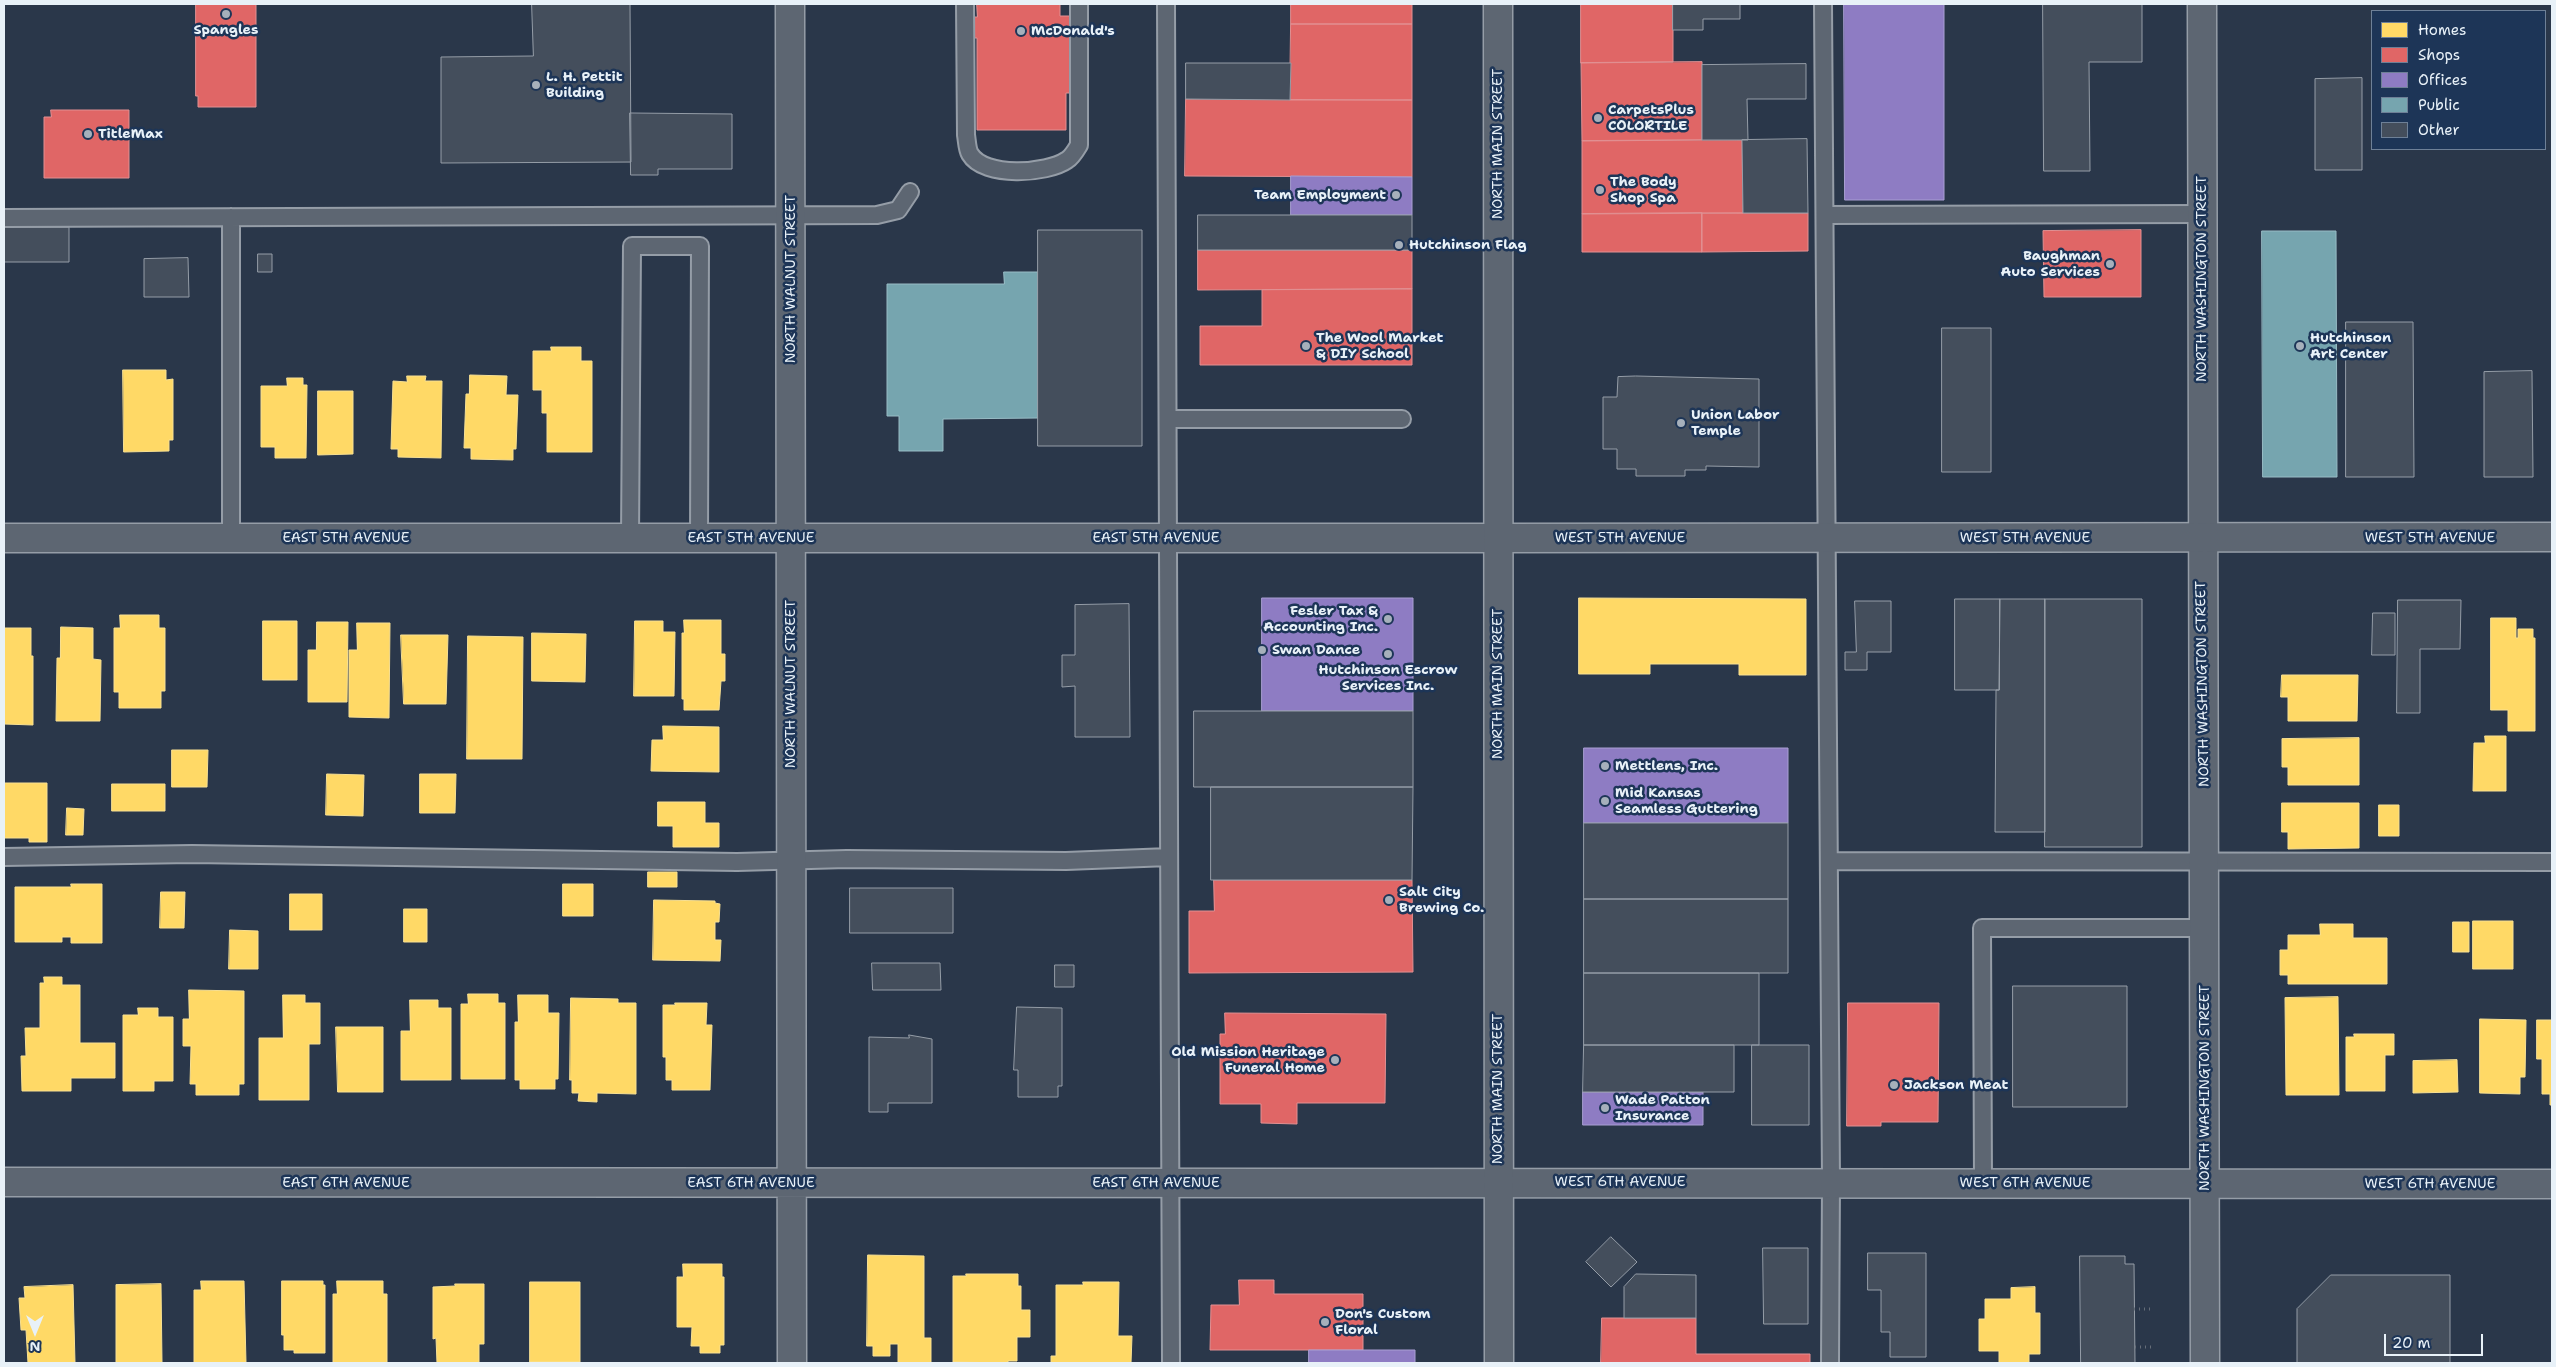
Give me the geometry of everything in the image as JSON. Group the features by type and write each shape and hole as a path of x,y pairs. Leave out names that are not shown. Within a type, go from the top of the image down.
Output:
{"street":[{"name":"NORTH WALNUT STREET","path":"790,4 792,1363"},
{"name":"NORTH MAIN STREET","path":"1498,4 1499,1363"},
{"name":"NORTH WASHINGTON STREET","path":"2202,4 2202,538 2206,1363"},
{"name":"EAST 5TH AVENUE","path":"4,538 1498,538"},
{"name":"WEST 5TH AVENUE","path":"1498,538 2552,538"},
{"name":"EAST 6TH AVENUE","path":"4,1182 1498,1182"},
{"name":"WEST 6TH AVENUE","path":"1498,1182 2552,1184"}],"lane":[{"path":"965,4 966,135 970,154 987,168 1016,171 1049,169 1069,160 1079,145 1079,4"},
{"path":"1166,4 1171,1363"},
{"path":"1823,4 1830,861 1830,1363"},
{"path":"4,218 877,215 898,210 910,192"},
{"path":"1825,215 2202,214"},
{"path":"230,538 231,218"},
{"path":"630,538 632,246 700,246 699,538"},
{"path":"1168,419 1402,419"},
{"path":"4,858 192,854 791,861 847,859 1066,862 1169,857"},
{"path":"1830,861 2552,862"},
{"path":"1983,1183 1982,928 2205,928"}],"path":[{"path":"2134,1309 2150,1309"},
{"path":"2134,1347 2150,1347"}],"building: Homes":[{"path":"551,347 581,347 581,361 592,361 592,452 547,452 547,413 542,413 542,390 533,390 533,351 551,351"},
{"path":"123,370 166,370 166,380 173,379 173,440 169,440 169,451 124,452"},
{"path":"470,375 507,376 506,395 518,395 516,449 513,449 513,460 471,459 471,448 464,448 466,394 469,394"},
{"path":"407,376 426,376 425,381 442,381 441,458 398,457 398,449 391,449 393,381 407,382"},
{"path":"287,378 303,378 303,385 307,385 306,458 275,458 275,447 261,447 261,386 287,386"},
{"path":"318,391 353,391 353,454 318,455"},
{"path":"1579,598 1806,599 1806,675 1739,675 1739,664 1650,664 1650,674 1579,674"},
{"path":"120,615 159,615 159,628 165,628 165,691 161,691 161,708 119,708 119,692 114,692 114,628 120,628"},
{"path":"2491,618 2516,618 2516,638 2518,638 2518,629 2533,629 2533,638 2535,638 2535,731 2508,731 2508,710 2491,710"},
{"path":"684,620 721,620 721,654 725,654 725,681 721,681 719,710 684,710 684,699 682,699 682,633 684,633"},
{"path":"263,621 297,621 297,680 263,680"},
{"path":"635,621 663,621 663,632 675,632 674,696 634,696"},
{"path":"317,622 348,622 347,702 308,702 308,650 316,650"},
{"path":"357,623 390,623 389,718 349,717 349,650 357,650"},
{"path":"61,627 93,628 93,659 101,660 100,721 56,721 57,658 60,658"},
{"path":"4,628 31,628 33,725 4,724"},
{"path":"532,633 586,634 585,682 532,681"},
{"path":"401,635 448,635 446,704 404,704"},
{"path":"468,636 523,637 522,759 467,759"},
{"path":"2282,675 2358,675 2357,721 2288,721 2288,697 2281,697"},
{"path":"663,726 719,727 719,772 651,771 652,740 663,740"},
{"path":"2485,736 2506,736 2506,791 2473,791 2474,743 2485,743"},
{"path":"2359,738 2359,785 2288,785 2288,767 2282,767 2282,739"},
{"path":"172,750 208,750 207,787 172,787"},
{"path":"327,774 364,775 363,816 326,815"},
{"path":"420,774 456,774 455,813 420,813"},
{"path":"4,783 47,783 47,842 29,842 29,838 4,838"},
{"path":"112,784 165,784 165,811 112,811"},
{"path":"658,802 705,802 705,823 719,823 719,847 673,847 673,826 658,826"},
{"path":"2282,803 2359,803 2359,848 2288,849 2288,832 2282,832"},
{"path":"2379,805 2399,805 2399,836 2379,836"},
{"path":"67,808 84,809 83,835 66,835"},
{"path":"648,872 677,872 677,887 648,887"},
{"path":"71,884 102,884 102,943 71,943 71,937 62,937 62,942 15,942 15,887 71,887"},
{"path":"563,884 593,884 593,916 563,916"},
{"path":"161,892 185,892 184,928 160,928"},
{"path":"290,894 322,894 322,930 290,930"},
{"path":"654,900 715,901 715,903 720,904 719,922 715,922 715,940 721,940 720,961 653,960"},
{"path":"404,909 427,909 427,942 404,942"},
{"path":"2473,921 2513,921 2513,969 2473,969"},
{"path":"2453,922 2469,922 2469,952 2453,952"},
{"path":"2320,924 2353,924 2353,938 2387,938 2387,984 2288,984 2288,975 2280,975 2280,950 2288,950 2288,935 2320,935"},
{"path":"230,930 258,931 258,969 229,969"},
{"path":"44,977 62,977 62,985 80,985 80,1043 115,1043 115,1078 71,1078 71,1091 22,1091 21,1056 26,1056 25,1028 40,1028 40,983 44,983"},
{"path":"189,990 244,991 244,1084 239,1084 239,1095 196,1095 196,1084 190,1084 191,1046 183,1046 183,1019 189,1019"},
{"path":"468,994 498,994 498,1003 505,1003 505,1079 461,1079 461,1004 468,1004"},
{"path":"283,995 305,995 305,1003 320,1003 320,1044 309,1044 309,1100 259,1100 259,1038 283,1038"},
{"path":"518,995 548,995 548,1013 559,1013 558,1079 555,1079 555,1089 520,1089 520,1080 515,1080 515,1022 518,1022"},
{"path":"2338,997 2339,1095 2286,1095 2285,998"},
{"path":"571,998 618,999 618,1003 636,1003 636,1094 597,1093 597,1102 578,1101 579,1093 572,1093 572,1080 570,1080"},
{"path":"410,1000 438,1000 438,1008 451,1008 451,1080 401,1080 401,1031 410,1031"},
{"path":"675,1003 707,1003 706,1025 712,1025 710,1090 672,1090 672,1080 666,1080 666,1057 663,1057 663,1005 675,1005"},
{"path":"138,1008 158,1008 158,1017 173,1017 173,1081 154,1081 154,1091 123,1091 123,1015 138,1015"},
{"path":"2480,1019 2526,1020 2525,1077 2520,1077 2520,1094 2480,1093"},
{"path":"2537,1020 2552,1020 2552,1105 2550,1105 2550,1094 2542,1094 2542,1059 2537,1059"},
{"path":"336,1027 383,1027 383,1092 338,1092"},
{"path":"2354,1034 2394,1034 2394,1055 2385,1055 2385,1091 2346,1091 2346,1037 2354,1037"},
{"path":"2457,1060 2458,1092 2413,1093 2413,1061"},
{"path":"868,1255 924,1256 924,1338 931,1338 931,1363 898,1363 898,1344 890,1344 890,1356 873,1356 873,1346 867,1346"},
{"path":"683,1264 722,1264 722,1277 724,1277 724,1345 720,1345 720,1353 700,1353 700,1346 691,1346 692,1327 677,1327 677,1277 683,1277"},
{"path":"966,1274 1018,1274 1018,1286 1021,1286 1021,1310 1030,1310 1030,1337 1017,1337 1017,1361 1008,1361 1008,1363 953,1362 953,1276 966,1276"},
{"path":"201,1281 244,1281 246,1363 194,1363 194,1290 201,1290"},
{"path":"282,1281 323,1281 323,1285 325,1285 325,1353 294,1353 294,1350 284,1350 284,1335 282,1335"},
{"path":"337,1281 383,1281 383,1294 387,1294 387,1363 333,1363 333,1294 337,1294"},
{"path":"530,1282 580,1282 580,1362 530,1362"},
{"path":"1083,1282 1119,1282 1118,1336 1132,1336 1131,1363 1051,1363 1051,1356 1056,1356 1056,1285 1083,1285"},
{"path":"161,1284 162,1363 116,1363 116,1285"},
{"path":"455,1284 484,1284 484,1344 479,1344 479,1363 437,1363 436,1338 433,1339 433,1287 455,1286"},
{"path":"73,1285 75,1363 28,1363 26,1330 21,1330 19,1298 25,1298 24,1287"},
{"path":"2035,1287 2035,1313 2040,1313 2040,1354 2029,1354 2029,1363 1999,1363 1999,1351 1979,1351 1979,1319 1985,1319 1985,1299 2011,1299 2011,1288"}],"building: Shops":[{"path":"196,4 256,4 256,107 198,107 198,96 196,96"},
{"path":"977,4 1060,4 1060,16 1070,16 1070,93 1066,93 1066,130 977,130 977,38 970,38 970,17 977,17"},
{"path":"1291,4 1412,4 1412,24 1291,24"},
{"path":"1581,4 1673,4 1673,62 1581,63"},
{"path":"1291,24 1412,24 1412,100 1290,100"},
{"path":"1702,62 1702,140 1582,141 1581,63"},
{"path":"1186,99 1412,100 1412,177 1185,176"},
{"path":"51,110 129,110 129,178 44,178 44,117 51,117"},
{"path":"1742,140 1743,213 1582,214 1582,141"},
{"path":"1702,213 1702,252 1582,252 1582,214"},
{"path":"1702,213 1808,213 1808,251 1702,252"},
{"path":"2141,230 2141,297 2044,297 2043,231"},
{"path":"1198,250 1412,250 1412,289 1198,290"},
{"name":"The Wool Market & DIY School","path":"1412,289 1412,365 1200,365 1200,326 1262,326 1262,290"},
{"path":"1214,880 1412,880 1413,972 1189,973 1189,911 1214,911"},
{"path":"1848,1003 1939,1003 1938,1122 1881,1122 1881,1126 1847,1126"},
{"path":"1225,1013 1386,1014 1385,1103 1297,1103 1297,1124 1261,1123 1261,1104 1220,1104 1220,1034 1225,1034"},
{"path":"1239,1280 1274,1280 1274,1294 1363,1294 1363,1350 1210,1350 1211,1305 1239,1305"},
{"path":"1602,1318 1696,1318 1696,1354 1810,1354 1810,1363 1601,1363"}],"building: Offices":[{"path":"1844,4 1944,4 1944,200 1845,200"},
{"path":"1291,176 1412,177 1412,215 1291,215"},
{"path":"1262,598 1413,598 1413,711 1262,711"},
{"path":"1584,748 1788,748 1788,823 1584,823"},
{"path":"1583,1092 1703,1092 1703,1125 1583,1125"},
{"path":"1309,1350 1415,1350 1415,1363 1309,1363"}],"building: Public":[{"path":"2262,231 2336,231 2337,477 2263,477"},
{"path":"1004,272 1038,272 1038,418 943,419 943,451 899,451 899,416 887,416 887,284 1004,284"}],"building: Other":[{"name":"L. H. Pettit Building","path":"532,4 630,4 631,162 441,163 441,57 533,56"},
{"path":"1673,4 1740,4 1740,19 1703,19 1703,30 1673,30"},
{"path":"2043,4 2142,4 2142,62 2089,62 2090,171 2044,171"},
{"path":"1186,63 1291,63 1290,100 1186,99"},
{"path":"1806,64 1806,99 1747,99 1748,140 1702,140 1702,65"},
{"path":"2362,78 2362,170 2315,170 2315,79"},
{"path":"630,113 732,114 732,169 658,169 658,175 631,175"},
{"path":"1807,139 1808,213 1743,213 1742,140"},
{"path":"1198,215 1412,215 1412,250 1198,250"},
{"path":"4,227 69,227 69,262 4,262"},
{"path":"1038,230 1142,230 1142,446 1038,446"},
{"path":"258,254 272,254 272,272 258,272"},
{"path":"188,258 189,297 144,297 144,259"},
{"path":"2346,322 2413,322 2414,477 2346,477"},
{"path":"1942,328 1991,328 1991,472 1942,472"},
{"path":"2532,371 2533,477 2484,477 2484,372"},
{"name":"Union Labor Temple","path":"1618,377 1759,379 1759,467 1706,466 1706,470 1685,470 1685,476 1636,476 1636,469 1617,469 1617,449 1603,449 1603,397 1617,397"},
{"path":"1955,599 2000,599 1999,690 1955,690"},
{"path":"2000,599 2045,599 2045,832 1995,832 1996,690 1999,690"},
{"path":"2045,599 2142,599 2142,847 2045,847"},
{"path":"2398,600 2461,600 2460,649 2420,649 2420,713 2397,713"},
{"path":"1855,601 1891,601 1891,652 1867,652 1867,670 1845,670 1845,652 1856,652"},
{"path":"1129,604 1130,737 1075,737 1075,686 1062,687 1062,655 1075,655 1075,605"},
{"path":"2373,613 2395,613 2395,655 2372,655"},
{"path":"1194,711 1413,711 1413,787 1194,787"},
{"path":"1211,787 1413,787 1412,880 1211,880"},
{"path":"1584,823 1788,823 1788,899 1584,899"},
{"path":"850,888 953,888 953,933 850,933"},
{"path":"1584,899 1788,899 1788,973 1584,973"},
{"path":"872,963 940,963 941,990 873,990"},
{"path":"1055,965 1074,965 1074,987 1055,987"},
{"path":"1584,973 1759,973 1759,1045 1584,1045"},
{"path":"2013,986 2127,986 2127,1107 2013,1107"},
{"path":"1017,1007 1062,1008 1062,1086 1058,1086 1058,1097 1018,1097 1018,1070 1014,1070"},
{"path":"909,1035 932,1039 932,1103 888,1103 888,1112 869,1112 869,1037 909,1038"},
{"path":"1584,1045 1734,1045 1734,1092 1583,1092"},
{"path":"1752,1045 1809,1045 1809,1125 1752,1125"},
{"path":"1611,1237 1637,1262 1611,1287 1586,1262"},
{"path":"1763,1248 1808,1248 1808,1324 1764,1324"},
{"path":"1868,1253 1926,1253 1926,1357 1890,1357 1890,1332 1881,1332 1881,1290 1868,1290"},
{"path":"2080,1256 2125,1256 2125,1264 2134,1264 2135,1363 2081,1363"},
{"path":"1636,1274 1696,1275 1696,1318 1624,1318 1624,1287"},
{"path":"2331,1275 2450,1275 2450,1363 2297,1363 2297,1309"}],"place":[{"name":"Spangles","path":"226,14"},
{"name":"McDonald's","path":"1021,31"},
{"name":"L. H. Pettit Building","path":"536,85"},
{"name":"CarpetsPlus COLORTILE","path":"1598,118"},
{"name":"TitleMax","path":"88,134"},
{"name":"The Body Shop Spa","path":"1600,190"},
{"name":"Team Employment","path":"1396,195"},
{"name":"Hutchinson Flag","path":"1399,245"},
{"name":"Baughman Auto Services","path":"2110,264"},
{"name":"The Wool Market & DIY School","path":"1306,346"},
{"name":"Hutchinson Art Center","path":"2300,346"},
{"name":"Union Labor Temple","path":"1681,423"},
{"name":"Fesler Tax & Accounting Inc.","path":"1388,619"},
{"name":"Swan Dance","path":"1262,650"},
{"name":"Hutchinson Escrow Services Inc.","path":"1388,654"},
{"name":"Mettlens, Inc.","path":"1605,766"},
{"name":"Mid Kansas Seamless Guttering","path":"1605,801"},
{"name":"Salt City Brewing Co.","path":"1389,900"},
{"name":"Old Mission Heritage Funeral Home","path":"1335,1060"},
{"name":"Jackson Meat","path":"1894,1085"},
{"name":"Wade Patton Insurance","path":"1605,1108"},
{"name":"Don's Custom Floral","path":"1325,1322"}]}
